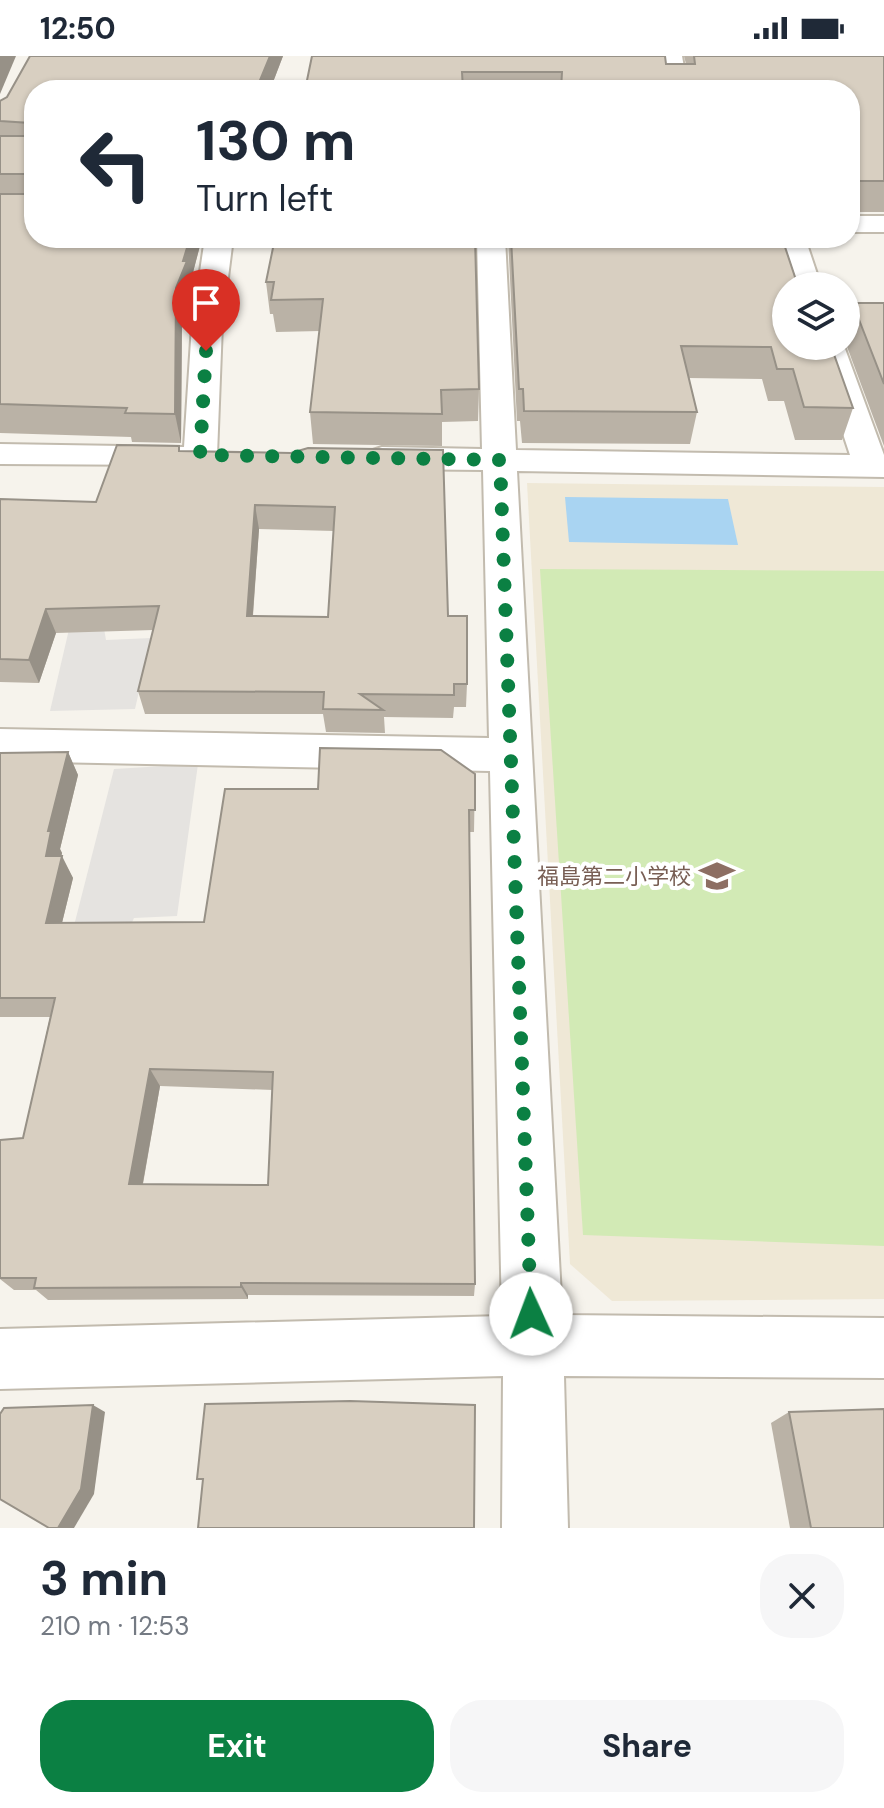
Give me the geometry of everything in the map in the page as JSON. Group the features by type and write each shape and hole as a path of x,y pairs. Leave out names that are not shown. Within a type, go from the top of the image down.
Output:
{"street":[{"path":"671,56 675,80"},
{"path":"860,224 884,224"},
{"path":"0,454 215,455 207,325 218,248"},
{"path":"491,248 533,1345 535,1528"},
{"path":"794,248 802,272"},
{"path":"358,457 877,466 835,360"},
{"path":"0,745 509,755"},
{"path":"0,1359 533,1345 884,1348"}],"shaded area":[{"name":"福島第二小学校","path":"527,483 884,487 884,1299 612,1301 570,1264"},
{"path":"103,623 106,640 151,638 135,709 50,711 70,625"},
{"path":"198,764 177,916 134,918 97,1000 55,1000 114,769"}],"green space":[{"name":"福島第二小学校","path":"540,569 884,571 884,1246 583,1235"}],"water":[{"path":"565,497 728,499 738,545 569,542"}],"building":[{"path":"30,56 270,56 260,80 24,80 24,123 0,121 0,101 7,97"},
{"path":"312,56 665,56 666,64 695,64 694,56 884,56 884,181 860,181 860,80 562,80 562,72 462,72 462,80 307,80"},
{"path":"0,136 24,136 24,174 0,174"},
{"path":"0,194 24,194 24,248 187,248 183,261 187,261 176,288 175,414 125,413 127,408 0,404"},
{"path":"273,248 475,248 479,389 441,390 442,414 310,412 323,299 271,300 274,282 266,282"},
{"path":"512,248 785,248 793,272 772,272 772,351 771,347 681,346 697,412 524,411 523,389 519,389"},
{"path":"860,303 884,303 884,384 860,322"},
{"path":"775,360 836,360 853,408 804,407 793,369 777,369"},
{"path":"117,445 179,446 179,451 291,453 308,448 443,450 448,616 467,616 467,684 454,684 454,695 360,694 383,710 323,709 324,692 138,691 159,606 46,609 29,660 0,659 0,499 96,502","holes":["255,505 335,507 328,617 247,616"]},
{"path":"320,748 441,750 475,774 475,810 469,810 475,1284 241,1283 241,1287 34,1288 36,1278 0,1278 0,1140 23,1138 55,998 0,998 0,753 68,752 48,831 51,831 46,856 62,856 46,923 204,922 225,789 318,789","holes":["150,1069 273,1072 268,1185 129,1184"]},
{"path":"350,1401 475,1405 474,1528 198,1528 203,1479 197,1479 205,1404"},
{"path":"93,1405 81,1489 58,1528 49,1528 0,1499 0,1414 4,1408"},
{"path":"884,1409 884,1528 811,1528 789,1412"}],"place":[{"name":"福島第二小学校","path":"717,876"}],"route":[{"path":"206,351 200,455 500,460 531,1314"}]}
